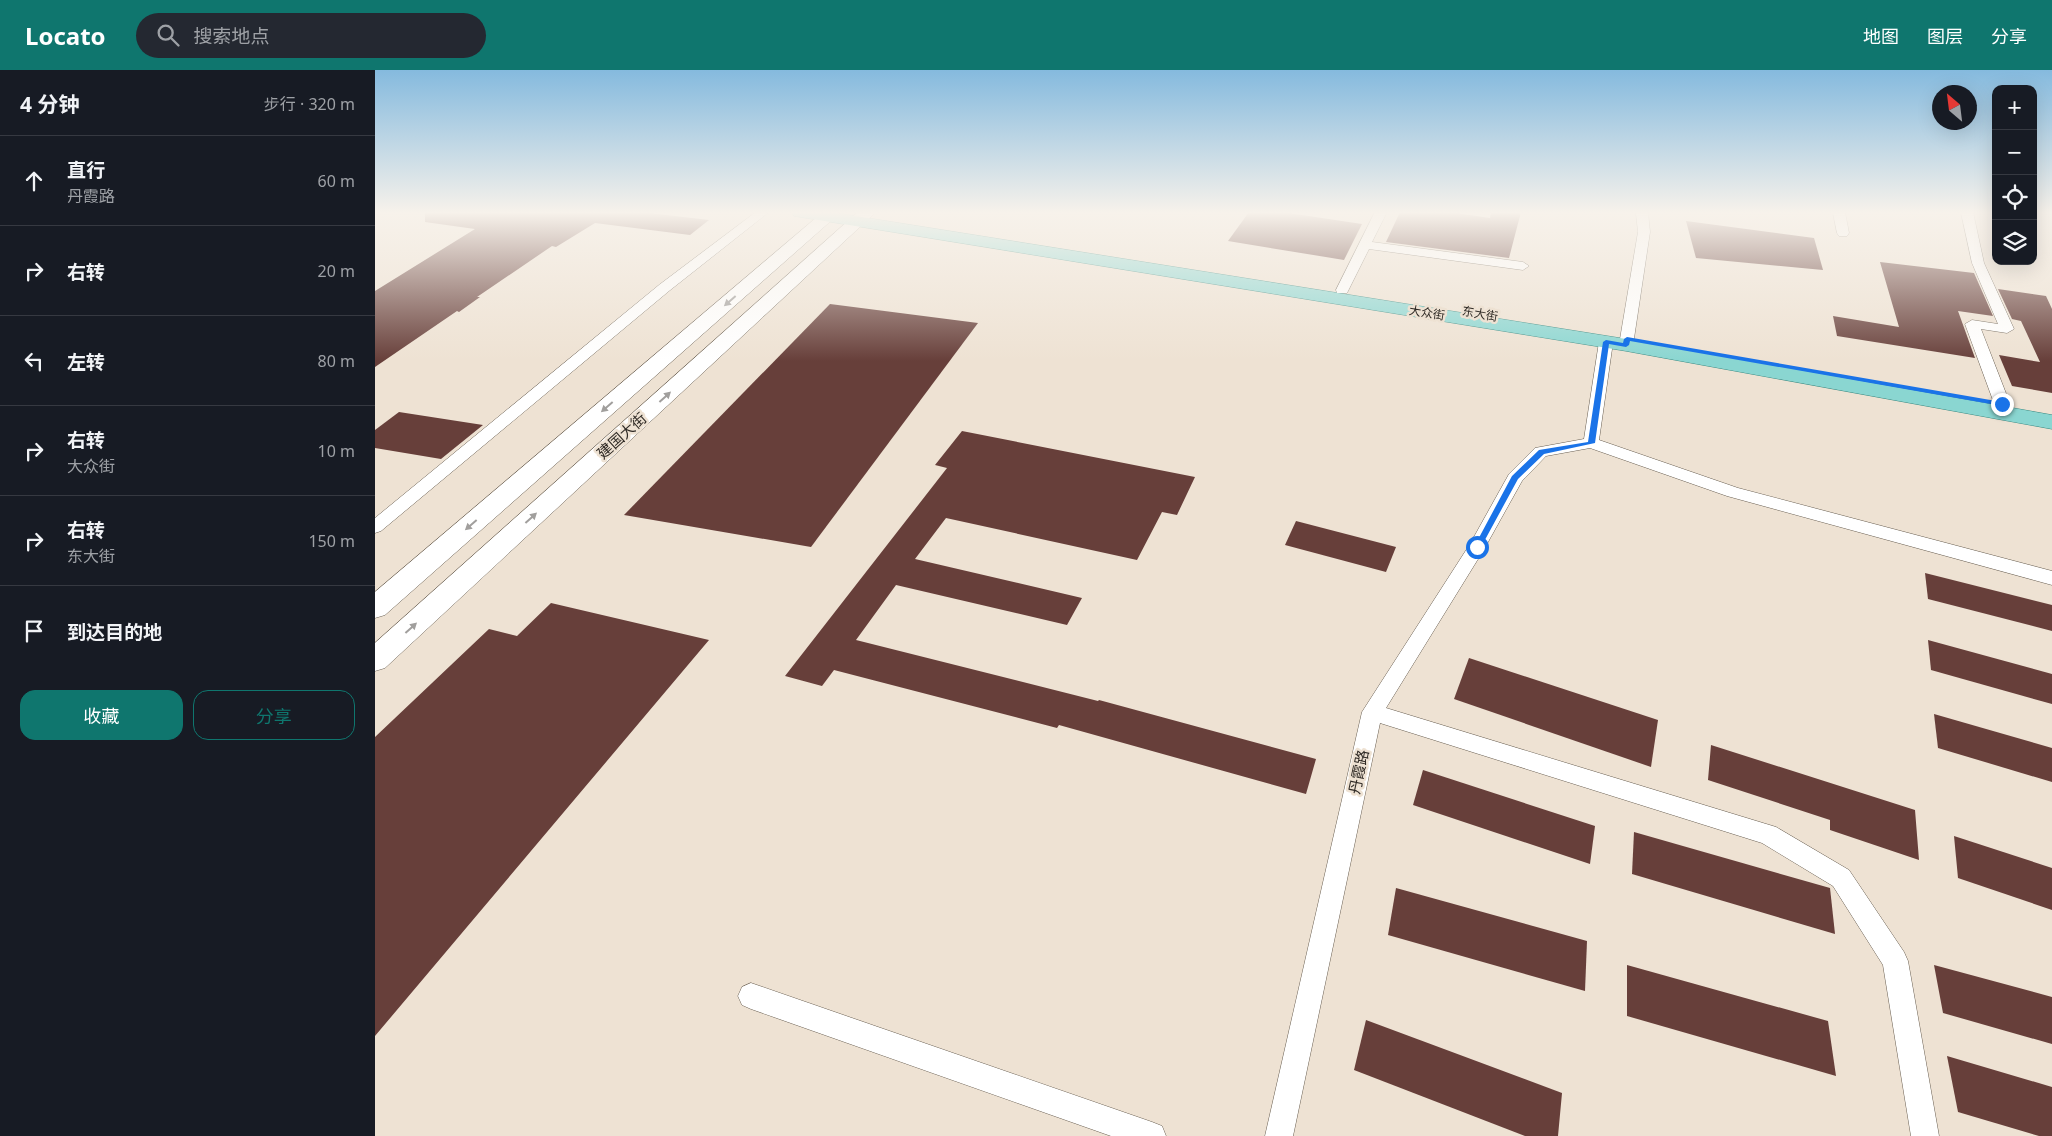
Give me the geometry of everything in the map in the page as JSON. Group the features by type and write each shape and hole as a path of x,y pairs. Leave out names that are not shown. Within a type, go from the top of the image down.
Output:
{"main road":[{"name":"大众街","path":"1128,262 1606,342 1627,342 2004,409 2052,422"},
{"name":"东大街","path":"1176,262 1627,342"},
{"path":"2004,409 2052,413"}],"street":[{"path":"375,527 698,262"},
{"name":"建国大街","path":"375,608 793,262"},
{"name":"建国大街","path":"375,660 800,262"},
{"path":"1342,290 1356,262"},
{"path":"1491,262 1523,266"},
{"path":"1627,342 1639,262"},
{"path":"1978,262 2007,329 1972,324 2004,409"},
{"path":"1591,443 1606,342"},
{"path":"1541,452 1591,443 1733,492 2052,578"},
{"name":"丹霞路","path":"1279,1136 1372,712 1477,547 1515,478 1541,452"},
{"path":"1372,712 1768,834 1841,878 1895,961 1925,1136"},
{"path":"751,996 1152,1136"}],"building":[{"path":"422,262 529,262 477,297 480,297 459,312 457,311 375,367 375,291"},
{"path":"1736,262 1821,262 1823,270"},
{"path":"1880,262 1974,273 1993,316 1958,311 1975,358 1837,336 1833,316 1899,327"},
{"path":"1998,289 2046,296 2052,309 2052,393 2012,386 1999,355 2040,362 2021,321 2012,319"},
{"path":"830,304 978,323 811,547 624,515"},
{"path":"399,412 483,425 441,459 375,448 375,430"},
{"path":"962,431 1195,477 1177,515 1162,512 1137,560 946,518 915,559 1082,598 1067,625 896,585 856,640 1099,700 1316,759 1306,794 1059,725 1057,728 834,670 822,686 785,676 947,468 935,465"},
{"path":"1296,521 1396,547 1386,572 1285,545"},
{"path":"1925,573 2052,605 2052,631 1928,599"},
{"path":"551,603 709,640 375,1036 375,737 489,629 517,636"},
{"path":"1928,640 2052,674 2052,704 1931,670"},
{"path":"1469,658 1658,720 1651,767 1454,699"},
{"path":"1934,714 2052,748 2052,782 1938,748"},
{"path":"1711,745 1915,810 1919,860 1830,830 1830,820 1708,780"},
{"path":"1423,770 1595,826 1590,864 1413,805"},
{"path":"1634,832 1830,888 1835,934 1632,874"},
{"path":"1954,836 2052,868 2052,910 1958,878"},
{"path":"1396,888 1587,941 1585,991 1388,935"},
{"path":"1627,965 1828,1021 1836,1076 1627,1016"},
{"path":"1934,965 2052,997 2052,1044 1943,1013"},
{"path":"1366,1020 1562,1093 1558,1136 1525,1136 1354,1070"},
{"path":"1947,1056 2052,1087 2052,1136 2039,1136 1958,1112"}],"route":[{"path":"1477,547 1515,478 1541,452 1591,443 1606,342 1626,345 1627,339 2002,404"}]}
